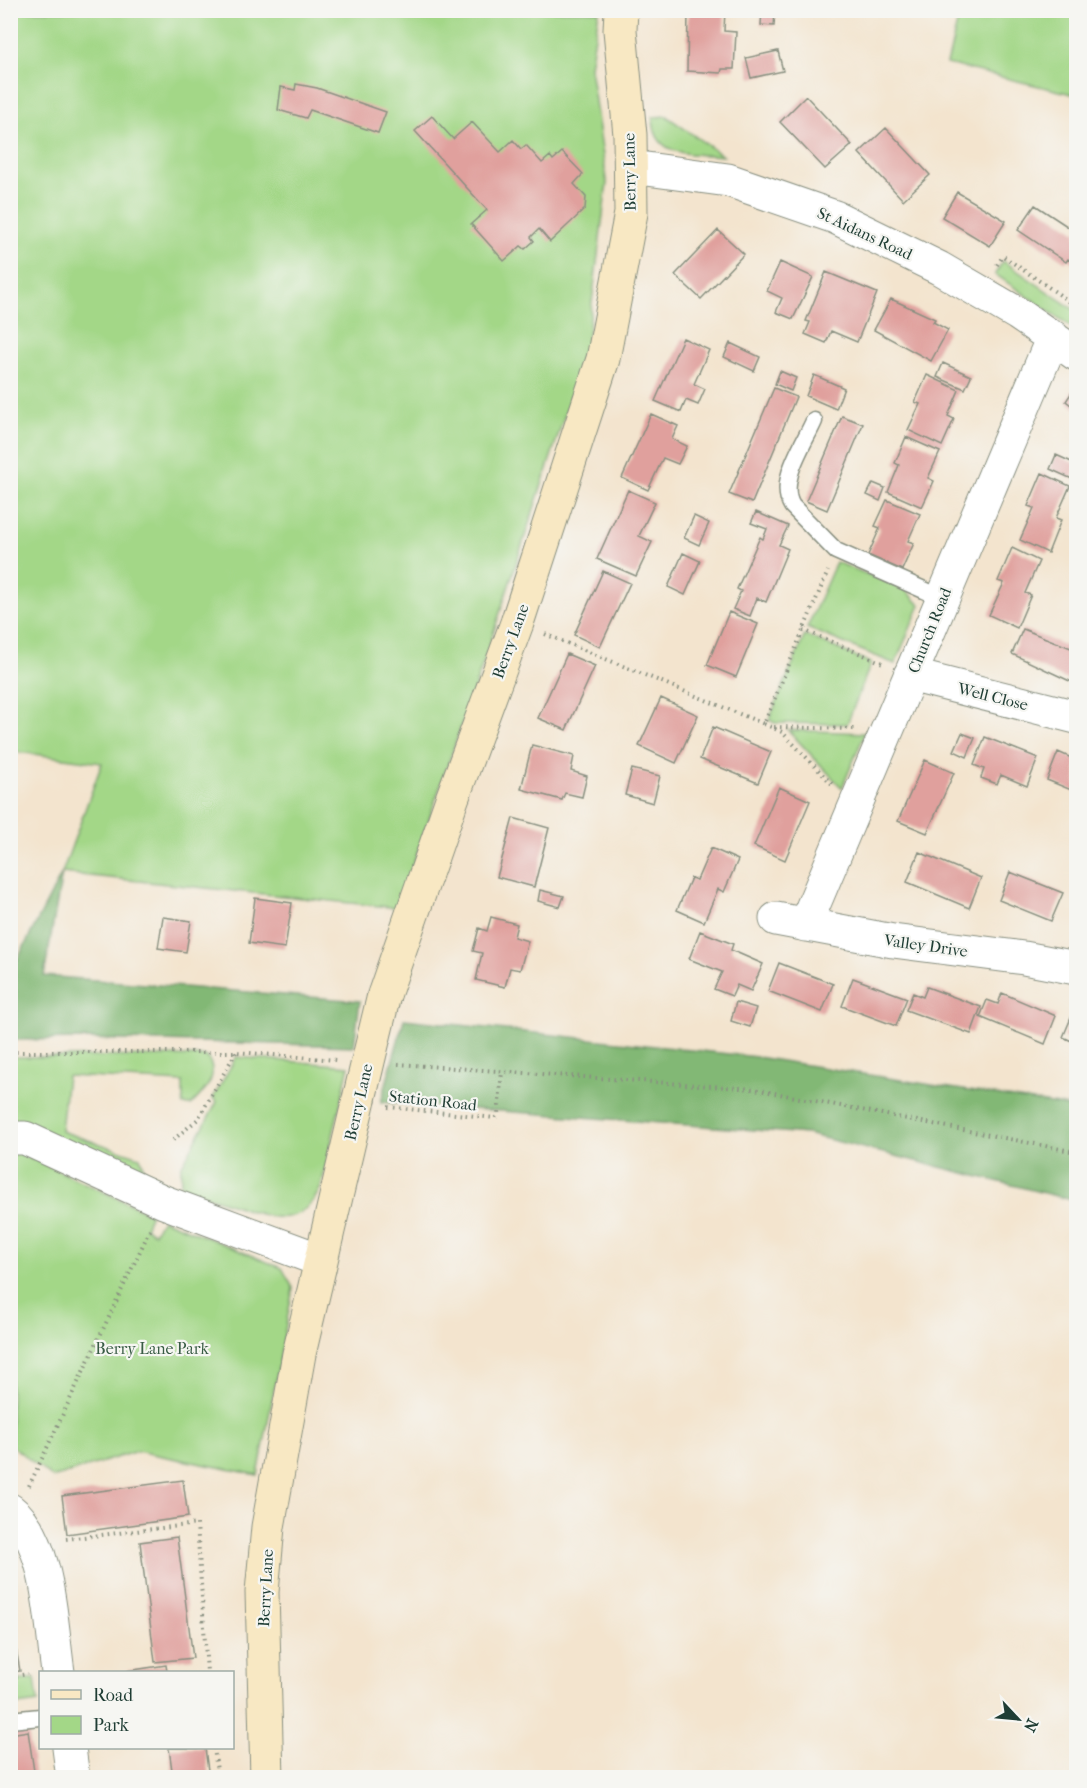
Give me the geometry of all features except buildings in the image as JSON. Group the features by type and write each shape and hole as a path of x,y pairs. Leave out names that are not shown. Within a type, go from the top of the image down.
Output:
{"street":[{"name":"Berry Lane","path":"267,1778 262,1592 268,1527 299,1354 384,995 452,798 517,623 603,359 631,213 632,167 620,30 621,10"},
{"name":"St Aidans Road","path":"632,167 728,180 835,217 939,268 1065,345"},
{"name":"Church Road","path":"791,922 855,808 942,598 1065,345"},
{"name":"Well Close","path":"910,675 1077,717"},
{"name":"Valley Drive","path":"791,922 893,941 1024,958 1077,968"},
{"path":"10,1138 25,1138 164,1202 320,1260"},
{"path":"13,1512 41,1555 58,1671"},
{"path":"69,1749 73,1778"}],"lane":[{"path":"813,421 787,483 786,491 792,506 836,551 942,598"},
{"path":"10,1720 39,1717"}],"path":[{"path":"764,724 836,551"},
{"path":"517,623 782,732 855,808"},
{"path":"803,630 910,675"},
{"path":"770,727 887,730"},
{"path":"10,1052 236,1052 340,1060"},
{"path":"173,1140 198,1119 236,1052"},
{"path":"387,1063 754,1089 1077,1152"},
{"name":"Station Road","path":"358,1101 495,1118 498,1114 502,1071"},
{"path":"13,1512 53,1440 164,1202"},
{"path":"35,1543 197,1524 207,1671"},
{"path":"214,1749 218,1778"}],"green space":[{"path":"11,11 599,11 590,67 607,183 586,350 489,646 398,908 62,873 102,763 11,751"},
{"path":"960,11 1076,11 1076,95 947,64"},
{"path":"668,116 723,156 687,153 667,147 659,140 653,117"},
{"path":"1003,261 1076,311 1076,330 995,274"},
{"path":"836,562 905,589 920,605 895,664 807,628"},
{"path":"805,635 871,663 847,724 775,723 769,720"},
{"path":"788,730 865,733 842,788"},
{"path":"62,873 44,976 360,1001 354,1046 84,1039 11,1040 11,972"},
{"path":"404,1019 757,1057 1076,1108 1076,1201 807,1134 381,1102"},
{"path":"206,1056 210,1063 212,1076 206,1089 191,1105 183,1105 183,1082 67,1076 61,1131 140,1157 146,1176 11,1124 10,1057"},
{"path":"236,1057 349,1066 321,1187 313,1201 304,1210 294,1215 272,1217 181,1187 181,1167 217,1102 213,1098"},
{"name":"Berry Lane Park","path":"10,1148 151,1214 145,1228 154,1233 162,1219 282,1268 293,1288 258,1475 137,1451 53,1478 11,1445"},
{"path":"35,1678 38,1702 11,1706 11,1682"}]}
